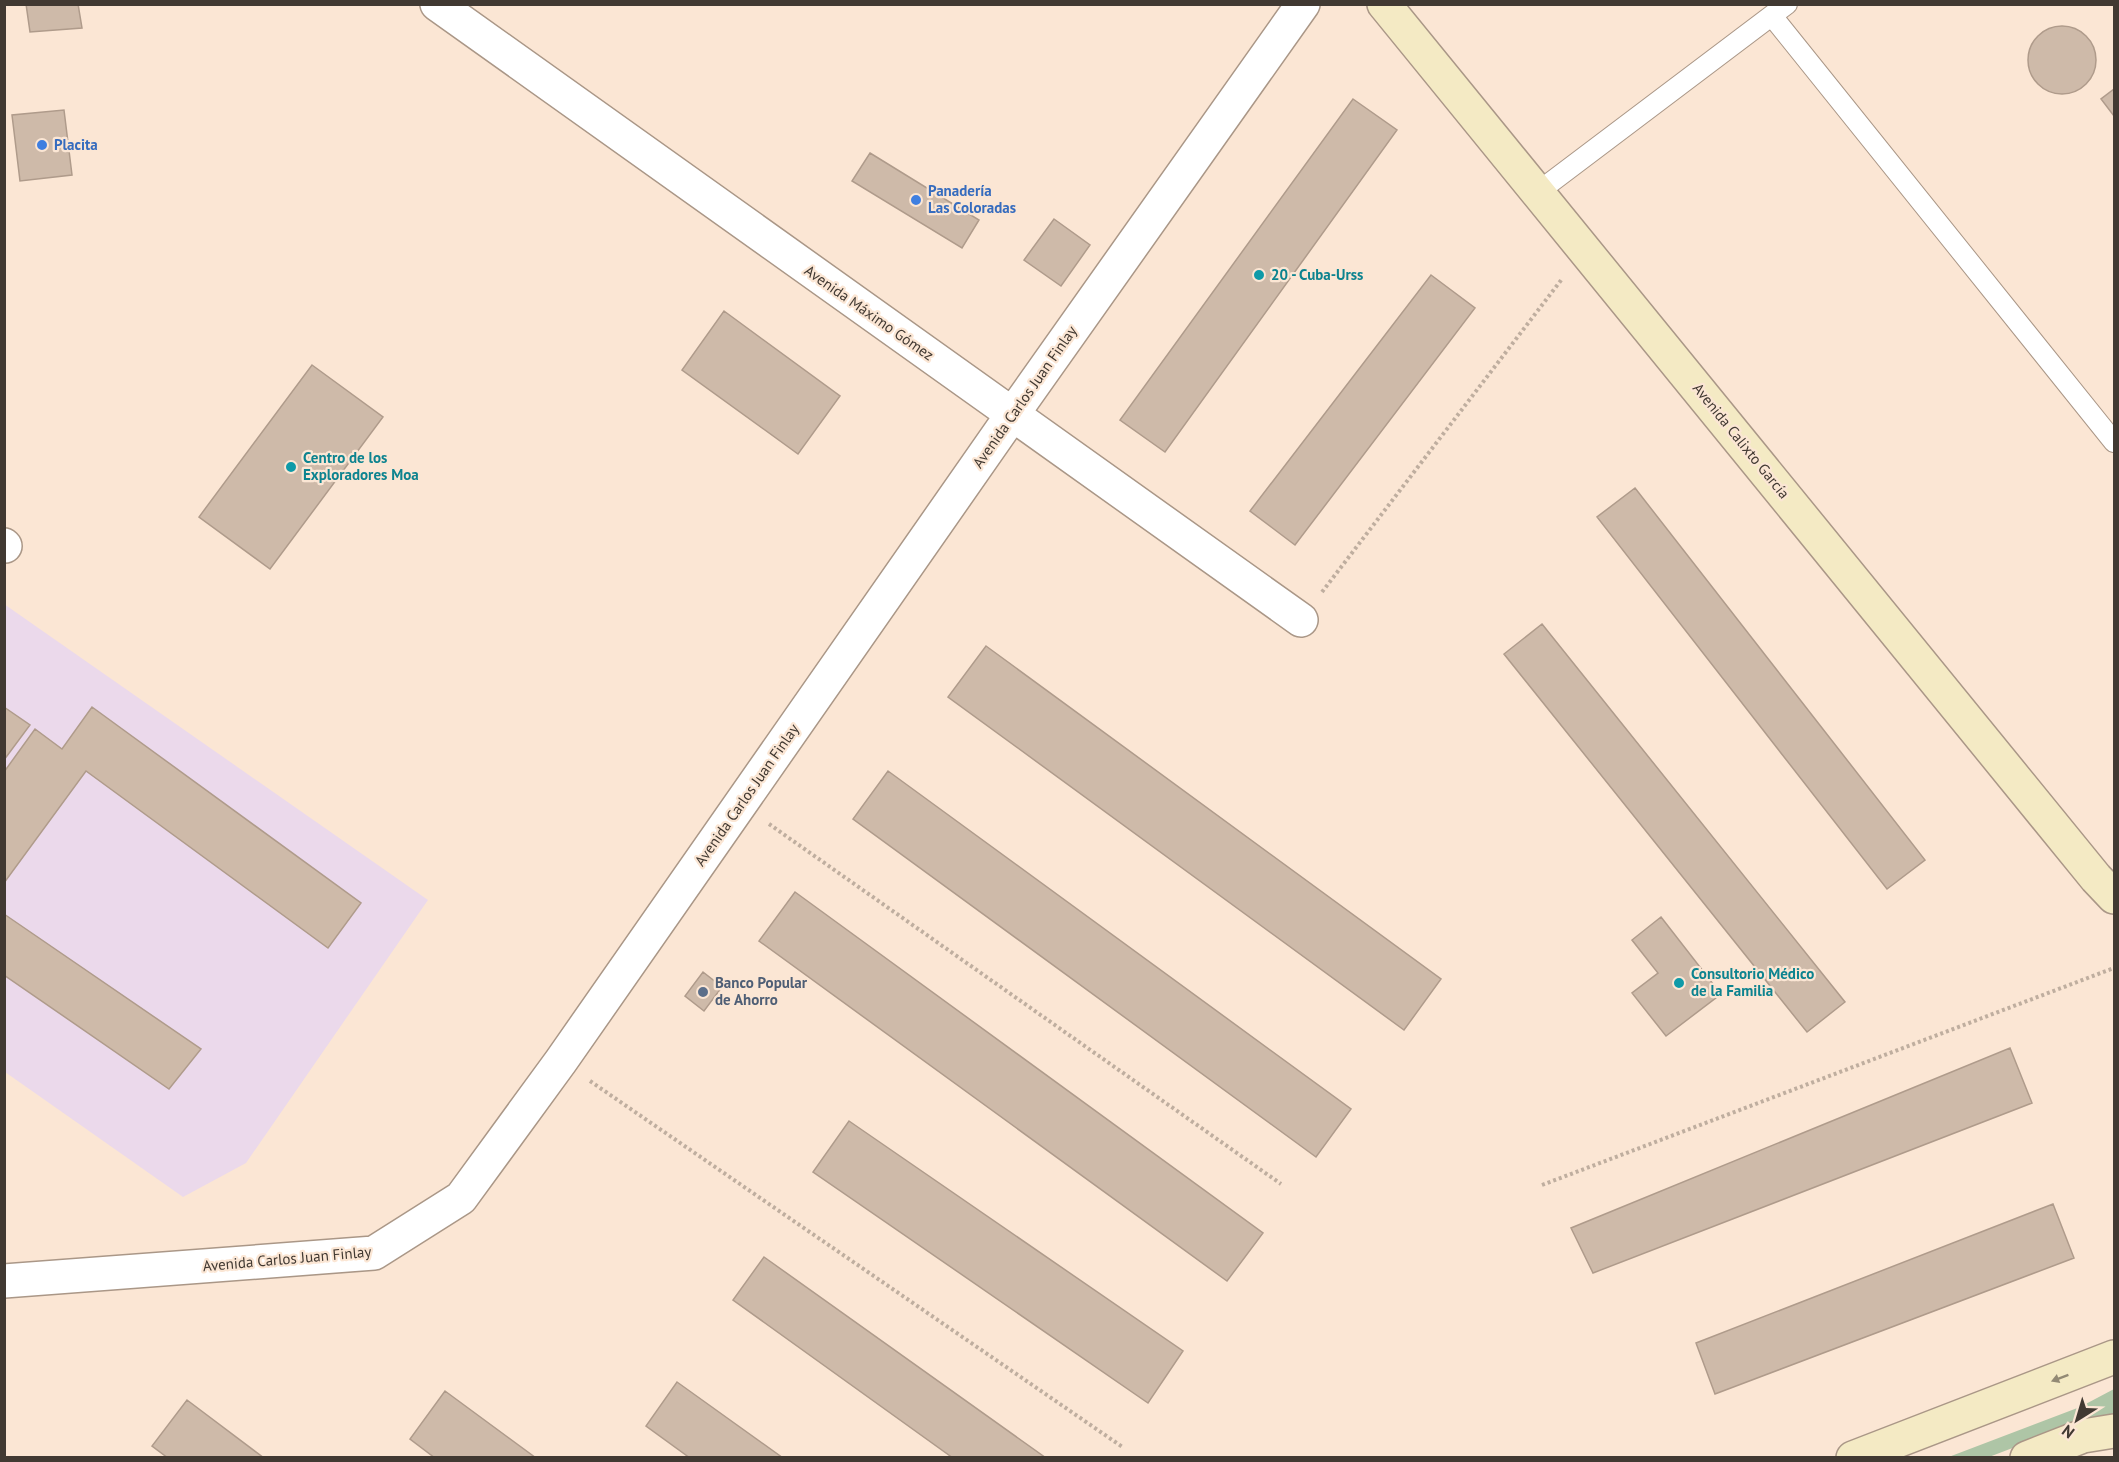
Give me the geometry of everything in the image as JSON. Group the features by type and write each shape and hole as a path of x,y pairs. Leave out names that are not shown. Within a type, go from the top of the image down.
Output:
{"main road":[{"name":"Avenida Calixto García","path":"1384,4 2105,888 2115,909"},
{"path":"1853,1458 2115,1356"},
{"path":"2027,1458 2083,1436 2115,1431"}],"street":[{"name":"Avenida Máximo Gómez","path":"437,4 1300,620"},
{"name":"Avenida Carlos Juan Finlay","path":"4,1281 374,1253 461,1198 561,1061 1012,415 1303,4"}],"lane":[{"path":"1538,192 1780,10 2115,442"}],"path":[{"path":"1300,620 1585,250"},
{"path":"741,804 1281,1184"},
{"path":"1542,1185 2115,968"},
{"path":"561,1061 1124,1448"}],"shaded area":[{"path":"4,604 428,900 246,1163 183,1197 5,1072"}],"green space":[{"path":"2114,1389 2114,1417 2083,1421 1989,1457 1946,1458 2080,1407"}],"building":[{"path":"26,4 78,4 82,28 30,32"},
{"path":"2069,26 2081,32 2090,41 2096,53 2094,73 2086,84 2069,94 2055,94 2038,84 2030,73 2028,53 2038,36 2049,28"},
{"path":"2114,89 2114,116 2101,99"},
{"name":"20 - Cuba-Urss","path":"1353,99 1397,130 1165,452 1120,420"},
{"name":"Placita","path":"64,110 72,175 20,181 12,115"},
{"name":"Panadería Las Coloradas","path":"870,153 979,220 962,248 852,181"},
{"path":"1054,219 1090,245 1061,286 1024,260"},
{"path":"1431,275 1475,308 1295,545 1250,511"},
{"path":"724,311 840,396 798,454 682,370"},
{"name":"Centro de los Exploradores Moa","path":"312,365 383,417 270,569 199,517"},
{"path":"1635,488 1925,860 1887,889 1597,517"},
{"path":"1542,624 1845,1002 1807,1032 1504,654"},
{"path":"986,646 1441,979 1404,1030 948,697"},
{"path":"4,707 30,725 4,760"},
{"path":"92,707 361,903 328,948 86,771 4,883 4,772 35,729 62,749"},
{"path":"888,771 1351,1109 1316,1157 853,819"},
{"path":"795,892 1263,1233 1227,1281 759,941"},
{"path":"4,914 201,1049 169,1089 4,975"},
{"name":"Consultorio Médico de la Familia","path":"1661,917 1721,994 1666,1036 1632,993 1658,973 1632,940"},
{"name":"Banco Popular de Ahorro","path":"703,972 722,987 704,1011 685,996"},
{"path":"2010,1048 2032,1103 1593,1273 1571,1228"},
{"path":"849,1121 1183,1351 1148,1403 813,1172"},
{"path":"2053,1204 2074,1258 1715,1394 1696,1343"},
{"path":"764,1257 1046,1458 953,1458 733,1300"},
{"path":"677,1382 783,1458 690,1458 646,1426"},
{"path":"445,1391 536,1458 435,1458 410,1439"},
{"path":"187,1400 264,1458 168,1458 152,1446"}],"place":[{"name":"Placita","path":"42,145"},
{"name":"Panadería Las Coloradas","path":"916,200"},
{"name":"20 - Cuba-Urss","path":"1259,275"},
{"name":"Centro de los Exploradores Moa","path":"291,467"},
{"name":"Consultorio Médico de la Familia","path":"1679,983"},
{"name":"Banco Popular de Ahorro","path":"703,992"}]}
